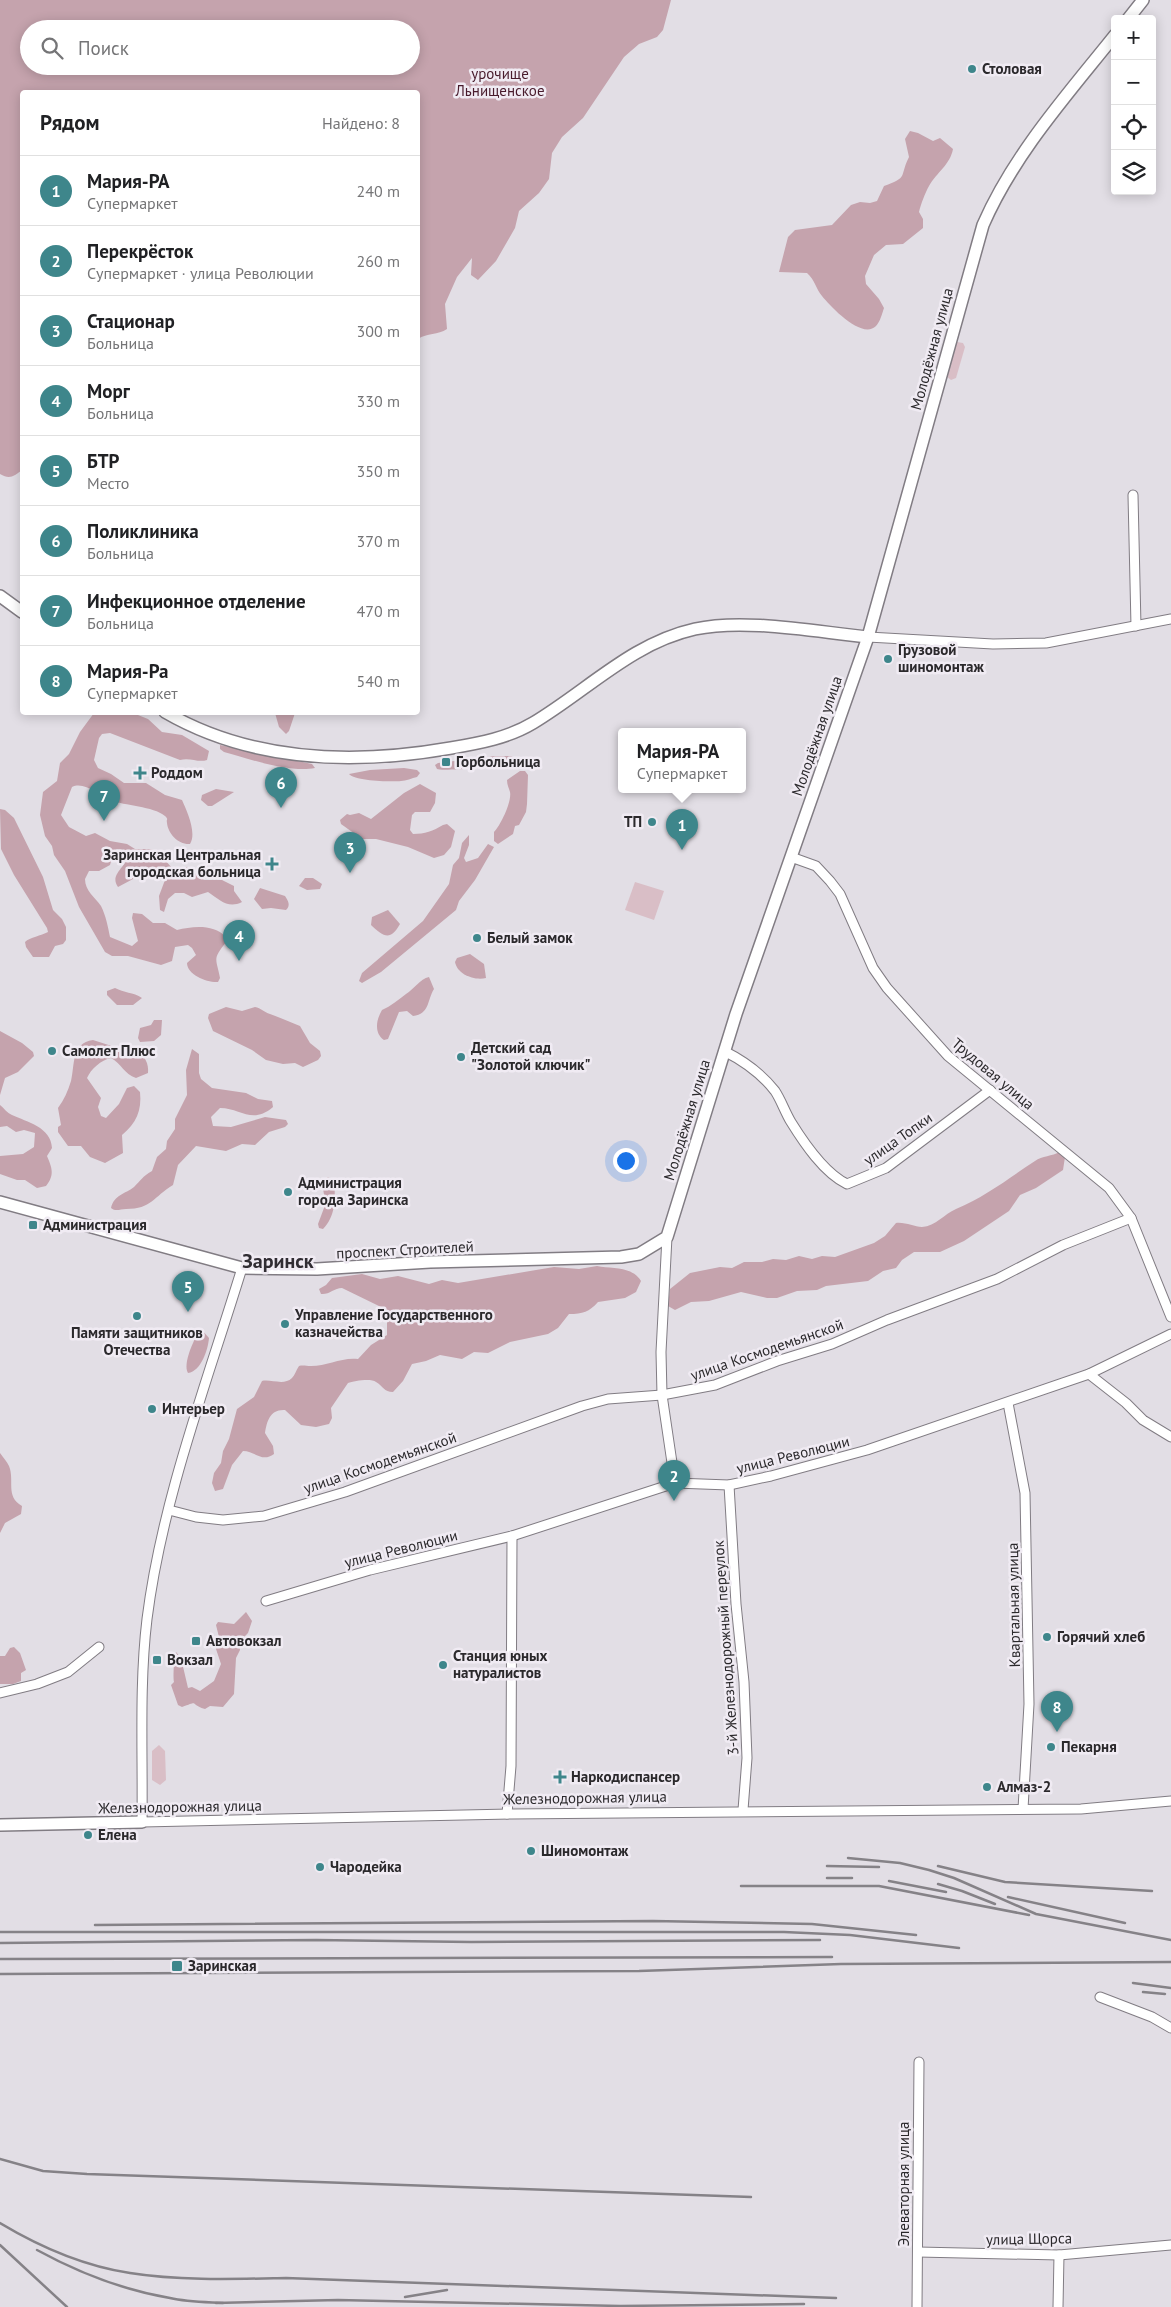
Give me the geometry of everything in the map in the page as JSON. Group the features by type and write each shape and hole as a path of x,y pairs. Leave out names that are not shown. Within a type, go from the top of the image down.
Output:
{"street":[{"path":"1131,15 1143,0"},
{"name":"Молодёжная улица","path":"675,1483 662,1395 660,1352 667,1238 724,1051 868,638 983,225 1005,181 1023,154 1050,116 1111,40"},
{"path":"1133,495 1136,626"},
{"path":"0,596 20,611"},
{"path":"171,715 217,737 282,753 350,759 392,757 473,744 515,733 557,707 628,656 668,636 696,629 743,624 868,638 993,644 1046,643 1136,626 1169,622"},
{"name":"Трудовая улица","path":"791,857 816,866 830,881 840,894 873,968 888,988 948,1056 1110,1188 1131,1218 1171,1317"},
{"name":"улица Топки","path":"724,1051 746,1063 762,1076 775,1092 792,1122 816,1156 837,1180 847,1184 886,1168 990,1090"},
{"name":"проспект Строителей","path":"0,1202 242,1268 317,1269 430,1262 621,1257 639,1254 667,1238"},
{"name":"улица Космодемьянской","path":"169,1510 196,1517 223,1520 264,1516 345,1492 582,1406 608,1399 662,1395 715,1385 777,1361 832,1344 887,1320 997,1279 1063,1245 1131,1218"},
{"path":"142,1822 141,1691 143,1652 152,1591 169,1510 242,1268"},
{"name":"улица Революции","path":"266,1601 370,1570 512,1536 675,1483 729,1485 867,1450 1089,1374 1171,1334"},
{"path":"1089,1374 1126,1403 1143,1420 1171,1437"},
{"name":"Квартальная улица","path":"1008,1402 1025,1494 1029,1704 1023,1809"},
{"name":"3-й Железнодорожный переулок","path":"729,1485 736,1604 744,1682 747,1758 743,1810"},
{"path":"506,1814 511,1766 512,1536"},
{"path":"0,1693 37,1684 68,1672 99,1647"},
{"name":"Железнодорожная улица","path":"0,1826 743,1810 837,1812 1023,1809 1114,1807 1171,1801"},
{"path":"1100,1997 1152,2017 1171,2028"},
{"name":"Элеваторная улица","path":"917,2307 919,2062"},
{"name":"улица Щорса","path":"918,2252 1059,2255 1171,2245"},
{"path":"1058,2307 1059,2255"}],"shaded area":[{"path":"957,342 963,343 965,347 956,378 951,380 946,376"},
{"path":"635,882 664,891 654,920 625,910"},
{"path":"159,1745 165,1751 166,1780 160,1785 152,1780 152,1751"}],"green space":[{"name":"урочище Льнищенское","path":"0,0 671,0 663,30 657,37 639,44 624,57 583,118 562,137 552,153 549,179 539,193 519,211 515,228 496,261 478,280 471,275 472,258 457,277 445,304 447,329 420,338 420,90 20,90 20,472 7,477 0,474"},
{"path":"910,131 933,141 940,138 953,149 949,160 932,181 923,199 919,212 923,219 923,228 903,244 886,245 874,255 865,276 866,284 884,308 876,326 870,329 863,329 855,326 832,307 807,273 779,272 788,237 795,230 832,225 851,205 860,202 870,203 877,201 884,186 902,176 909,157 905,139"},
{"path":"93,715 138,715 148,719 162,732 182,735 209,751 207,760 180,760 110,733 102,734 99,738 94,760 98,768 124,783 146,783 165,795 182,800 192,828 190,844 182,843 175,838 169,831 167,818 160,813 110,800 86,787 72,787 61,815 69,827 86,836 95,833 110,841 127,844 135,849 157,851 172,868 187,867 204,880 222,880 234,886 234,891 242,902 237,904 232,905 220,901 208,892 192,897 184,893 175,893 168,899 164,912 160,910 159,896 165,880 149,868 141,869 133,879 118,887 116,882 117,873 126,861 129,851 117,849 114,851 110,865 99,871 89,871 85,879 88,890 103,910 110,937 132,946 138,941 132,918 133,913 142,914 153,923 165,923 177,930 203,927 221,933 226,937 227,941 216,959 220,978 218,982 204,980 190,971 187,963 196,955 188,945 175,947 172,961 161,965 128,956 112,956 105,952 79,907 65,871 54,855 52,846 45,836 40,815 43,792 57,781 60,763 69,754 80,732"},
{"path":"276,715 294,715 289,731 286,734 279,727"},
{"path":"220,745 312,764 315,768 294,769 282,767 224,752 220,749"},
{"path":"495,756 511,756 519,761 452,770 437,769 435,765 438,763"},
{"path":"404,768 417,770 420,773 417,777 405,781 365,780 349,774 370,770"},
{"path":"520,771 525,771 528,775 526,812 519,825 515,826 513,834 498,844 494,841 494,832 503,819 508,807 510,792 507,780"},
{"path":"420,784 436,793 435,803 430,812 415,812 412,815 410,830 413,834 421,833 447,824 455,831 451,847 444,855 434,858 408,847 376,839 362,839 341,824 340,820 347,814 359,813 371,819 404,793"},
{"path":"216,789 234,792 212,806 208,806 201,800 202,795"},
{"path":"0,809 5,810 14,818 43,877 53,910 62,919 66,927 66,940 63,944 55,946 49,957 33,957 26,947 25,942 27,940 48,932 1,849"},
{"path":"469,835 469,845 464,858 466,862 478,858 488,844 494,847 475,880 459,901 456,910 381,972 362,983 359,981 362,973 423,921 449,884 453,865 459,858 462,843"},
{"path":"305,878 313,878 322,884 320,889 307,890 299,886"},
{"path":"260,888 285,896 288,908 286,910 262,909 254,899"},
{"path":"388,910 400,924 393,933 386,935 371,925 372,917"},
{"path":"470,954 484,964 486,978 481,979 467,976 456,966 457,958"},
{"path":"429,977 434,989 425,1009 418,1015 413,1016 407,1011 399,1012 388,1039 384,1040 377,1030 378,1018 382,1010"},
{"path":"115,988 142,998 133,1005 117,1005 107,995 107,991"},
{"path":"226,1007 242,1011 255,1007 300,1026 310,1043 320,1051 321,1056 318,1060 303,1067 295,1063 283,1064 266,1060 252,1050 213,1031 208,1018 209,1014"},
{"path":"154,1020 162,1020 161,1035 154,1041 140,1042 138,1038 140,1028 151,1025"},
{"path":"0,1031 22,1043 33,1052 34,1056 18,1072 5,1078 0,1095"},
{"path":"93,1040 124,1050 137,1050 146,1060 148,1066 148,1073 136,1078 128,1074 111,1058 97,1065 87,1078 101,1098 98,1107 101,1116 106,1118 119,1104 127,1088 134,1086 140,1092 140,1105 137,1116 122,1135 123,1153 105,1163 90,1157 81,1146 68,1146 58,1132 58,1127 61,1125 58,1108 70,1085 77,1050 81,1045"},
{"path":"192,1049 199,1054 199,1073 201,1079 212,1088 246,1093 258,1099 272,1101 273,1107 259,1115 220,1108 211,1117 213,1126 231,1127 265,1117 286,1120 288,1124 285,1127 269,1132 255,1145 242,1144 226,1151 196,1146 178,1165 173,1185 152,1202 142,1207 116,1210 111,1208 120,1195 134,1187 152,1171 157,1157 166,1149 167,1141 175,1129 175,1119 187,1095 186,1070"},
{"path":"0,1105 10,1114 43,1130 51,1141 52,1148 47,1156 52,1175 46,1186 37,1188 25,1180 17,1180 0,1174 0,1156 23,1154 34,1147 35,1133 24,1130 16,1132 7,1126 0,1127"},
{"path":"1060,1152 1065,1157 1063,1170 1036,1188 1020,1195 1009,1211 964,1241 940,1252 914,1252 902,1260 896,1268 883,1271 868,1281 826,1286 817,1290 797,1291 777,1298 767,1298 741,1292 709,1301 691,1302 675,1310 668,1306 670,1289 690,1273 720,1267 732,1268 744,1262 762,1262 773,1259 786,1260 799,1256 812,1259 822,1256 835,1257 874,1243 885,1236 896,1223 922,1227 932,1224 952,1211 987,1193 1038,1159"},
{"path":"328,1177 334,1183 335,1201 330,1219 323,1229 319,1228 318,1224 325,1200 322,1183"},
{"path":"597,1266 627,1270 637,1276 641,1281 636,1292 625,1298 598,1302 585,1312 569,1314 558,1328 548,1334 510,1342 488,1353 474,1352 462,1359 440,1355 412,1364 403,1381 393,1392 370,1380 348,1383 331,1408 332,1418 329,1424 316,1427 301,1425 285,1410 276,1411 268,1420 265,1433 273,1446 274,1454 262,1457 243,1451 232,1465 223,1489 215,1491 212,1483 214,1473 221,1463 237,1409 254,1397 262,1381 285,1382 293,1377 299,1366 317,1366 346,1359 358,1359 371,1345 387,1335 387,1318 381,1307 342,1288 321,1294 319,1289 332,1278 362,1274 380,1279 398,1276 429,1284 442,1280 458,1283 554,1267 579,1269"},
{"path":"201,1329 209,1338 207,1348 197,1368 188,1373 188,1357"},
{"path":"0,1453 11,1472 14,1498 22,1506 21,1514 5,1523 0,1533"},
{"path":"246,1612 252,1621 248,1633 239,1642 240,1650 236,1658 234,1694 223,1707 210,1706 205,1709 193,1703 182,1707 178,1705 171,1685 174,1682 176,1652 181,1658 188,1688 192,1687 200,1691 214,1681 221,1664 215,1646 219,1637 216,1625 218,1622 234,1624"},
{"path":"14,1647 20,1653 26,1670 21,1673 21,1681 13,1684 0,1684 0,1656 5,1656 10,1648"}],"railway":[{"path":"848,1858 900,1863 929,1870 954,1878 1036,1914 1171,1940"},
{"path":"827,1866 879,1867"},
{"path":"938,1866 1005,1882 1152,1891"},
{"path":"827,1878 852,1878"},
{"path":"889,1881 946,1892"},
{"path":"938,1884 995,1904"},
{"path":"741,1886 879,1886 1029,1915"},
{"path":"1008,1897 1125,1923"},
{"path":"95,1925 653,1921 812,1924 916,1935"},
{"path":"0,1932 784,1932 850,1935 959,1948"},
{"path":"0,1943 316,1940 471,1942 820,1940"},
{"path":"0,1959 832,1957"},
{"path":"0,1974 639,1971 841,1964 1171,1962"},
{"path":"1133,1983 1171,1988"},
{"path":"1143,1992 1165,1994"},
{"path":"0,2159 43,2171 87,2174 751,2197"},
{"path":"0,2223 47,2248 79,2260 113,2270 149,2276 208,2279 286,2278 836,2298"},
{"path":"0,2245 67,2307"},
{"path":"37,2250 85,2273 135,2290 196,2302 223,2303"},
{"path":"405,2297 447,2290"},
{"path":"216,2303 338,2300 620,2306 804,2304"}],"place":[{"name":"Столовая","path":"972,69"},
{"name":"Грузовой шиномонтаж","path":"888,659"},
{"name":"Горбольница","path":"446,762"},
{"name":"Роддом","path":"140,773"},
{"name":"Поликлиника","path":"281,808"},
{"name":"Инфекционное отделение","path":"104,821"},
{"name":"ТП","path":"652,822"},
{"name":"Мария-РА","path":"682,850"},
{"name":"Заринская Центральная городская больница","path":"272,864"},
{"name":"Стационар","path":"350,873"},
{"name":"Белый замок","path":"477,938"},
{"name":"Морг","path":"239,961"},
{"name":"Самолет Плюс","path":"52,1051"},
{"name":"Детский сад \"Золотой ключик\"","path":"461,1057"},
{"name":"Администрация города Заринска","path":"288,1192"},
{"name":"Администрация","path":"33,1225"},
{"name":"БТР","path":"188,1312"},
{"name":"Памяти защитников Отечества","path":"137,1316"},
{"name":"Управление Государственного казначейства","path":"285,1324"},
{"name":"Интерьер","path":"152,1409"},
{"name":"Перекрёсток","path":"674,1501"},
{"name":"Горячий хлеб","path":"1047,1637"},
{"name":"Автовокзал","path":"196,1641"},
{"name":"Вокзал","path":"157,1660"},
{"name":"Станция юных натуралистов","path":"443,1665"},
{"name":"Мария-Ра","path":"1057,1732"},
{"name":"Пекарня","path":"1051,1747"},
{"name":"Наркодиспансер","path":"560,1777"},
{"name":"Алмаз-2","path":"987,1787"},
{"name":"Елена","path":"88,1835"},
{"name":"Шиномонтаж","path":"531,1851"},
{"name":"Чародейка","path":"320,1867"},
{"name":"Заринская","path":"177,1966"}],"district":[{"name":"Заринск","path":"278,1261"}]}
